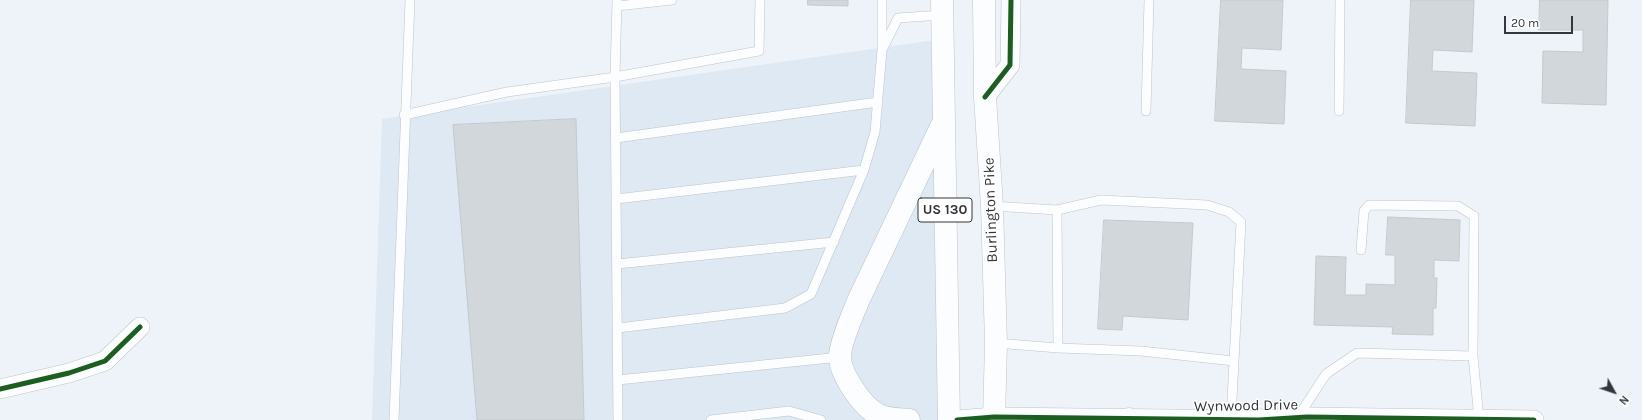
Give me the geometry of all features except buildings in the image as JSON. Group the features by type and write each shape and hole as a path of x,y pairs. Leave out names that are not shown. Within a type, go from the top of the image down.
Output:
{"highway":[{"name":"Burlington Pike","path":"984,0 986,97 992,206 996,343 994,419"},
{"name":"US 130","path":"942,8 949,420"},
{"path":"909,420 879,415 866,406 854,392 840,357 848,326 859,299 943,124"}],"street":[{"path":"986,97 1010,65 1011,0"},
{"path":"0,389 69,373 105,360 140,327"},
{"name":"Wynwood Drive","path":"958,420 1258,420 1304,418 1534,420"}],"lane":[{"path":"394,420 404,115 408,62 410,0"},
{"path":"618,420 615,77 617,3 672,0"},
{"path":"404,115 507,92 615,77 759,51 760,0"},
{"path":"618,328 785,308 811,294 864,170 875,132 882,50 882,0"},
{"path":"1146,111 1149,0"},
{"path":"1339,111 1340,0"},
{"path":"882,50 898,18 942,8"},
{"path":"616,138 878,102"},
{"path":"616,199 864,170"},
{"path":"992,206 1057,210 1100,200 1207,205 1230,212 1241,222 1231,419"},
{"path":"1361,250 1364,211 1368,205 1458,206 1474,216 1473,356 1479,419"},
{"path":"1057,210 1058,348"},
{"path":"617,264 834,242"},
{"path":"996,343 1058,348 1141,351 1234,361"},
{"path":"1304,418 1326,374 1357,353 1473,356"},
{"path":"618,380 840,357"},
{"path":"711,420 790,411 821,420"}],"shaded area":[{"path":"942,39 949,420 372,420 382,119"}],"cycle path":[{"path":"985,97 1010,65 1011,0"},
{"path":"0,389 69,373 105,361 140,327"},
{"path":"957,420 994,417 1259,420 1307,417 1534,420"}]}
